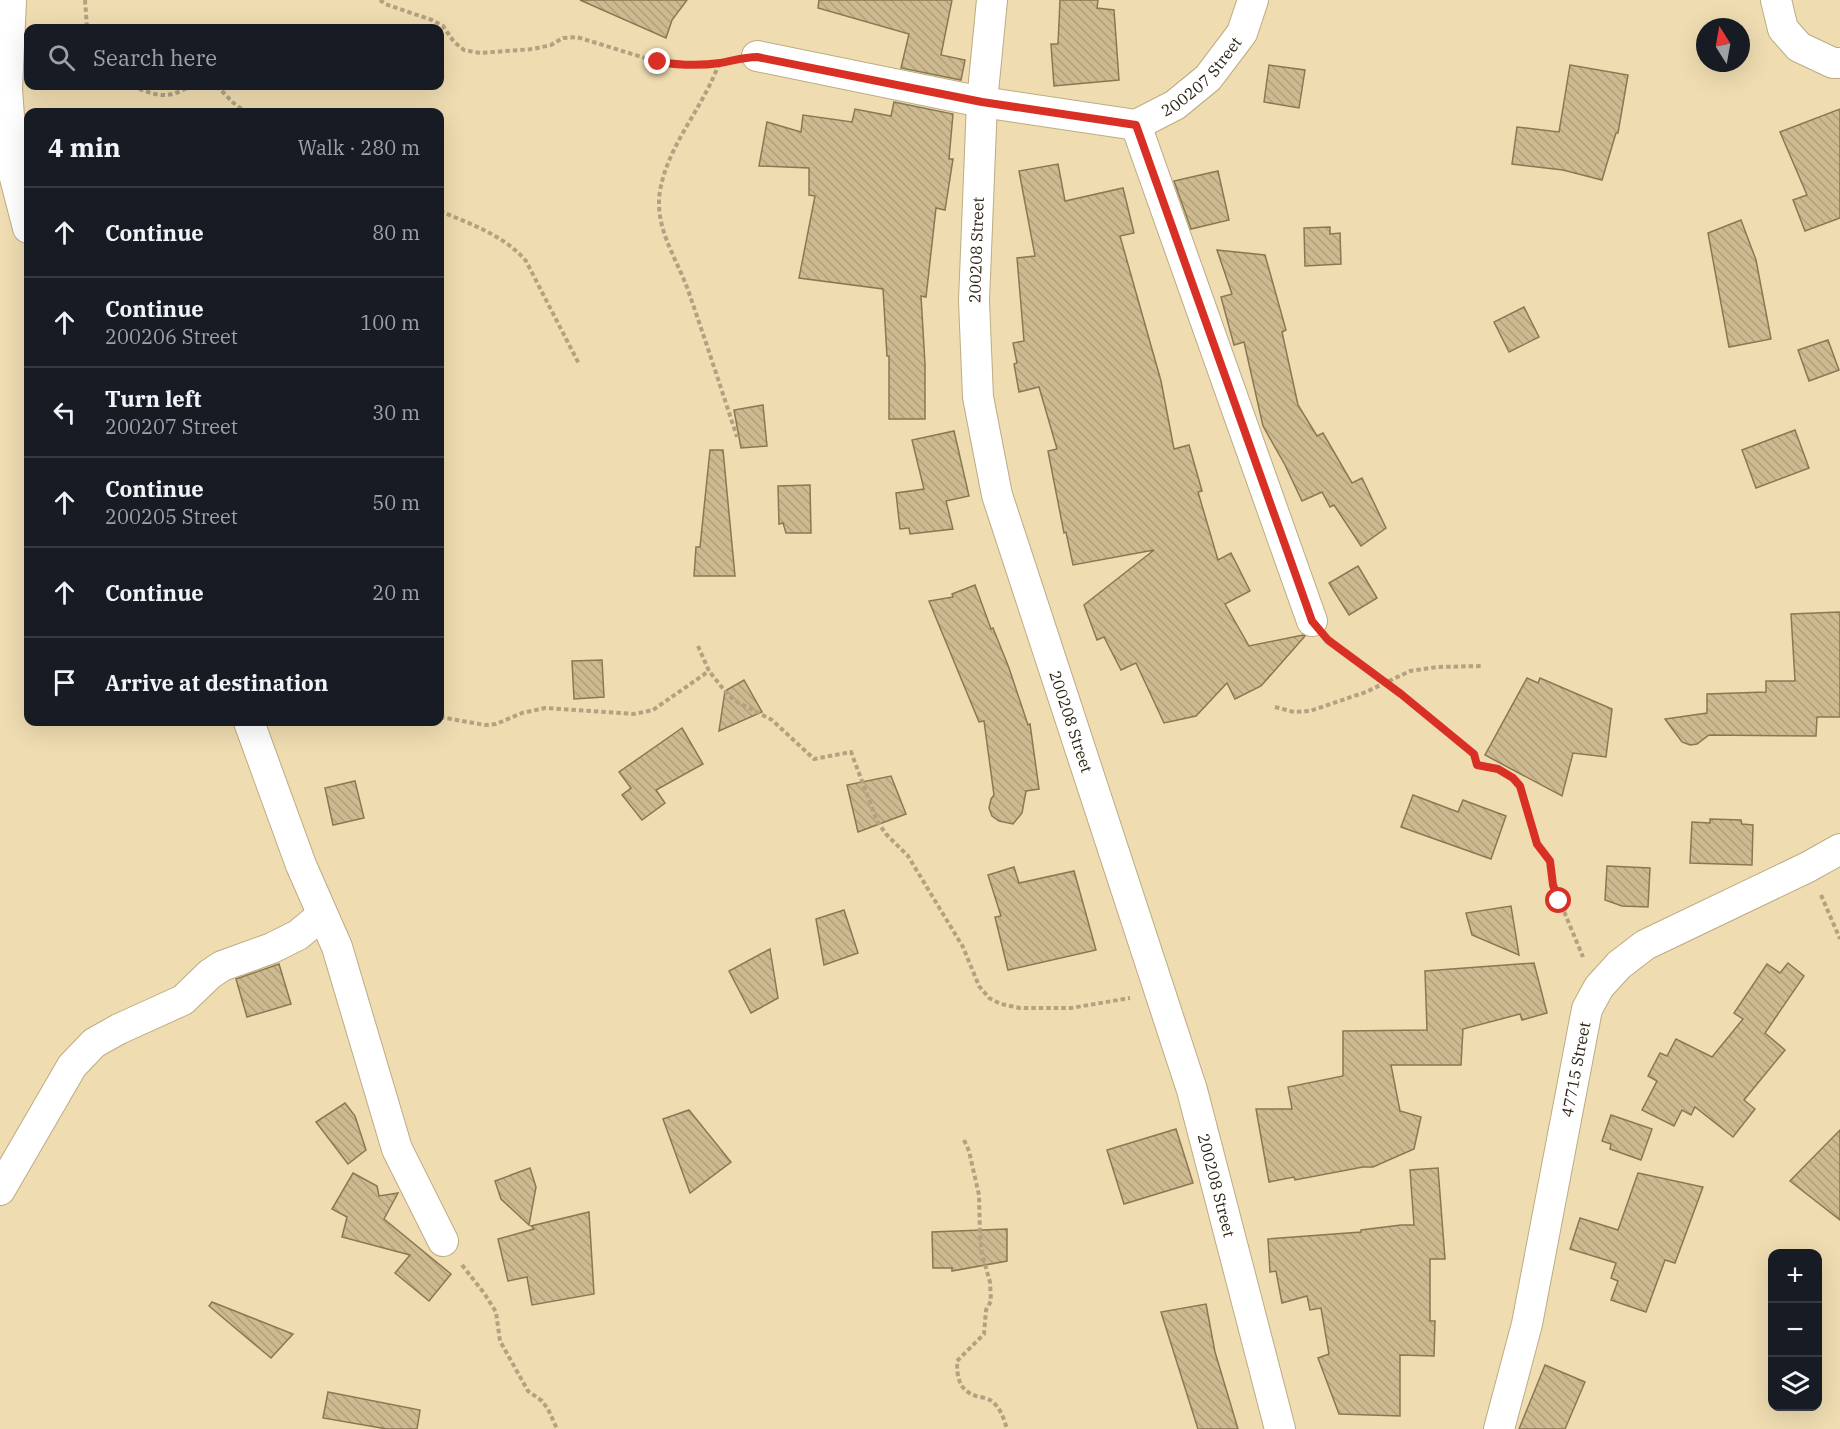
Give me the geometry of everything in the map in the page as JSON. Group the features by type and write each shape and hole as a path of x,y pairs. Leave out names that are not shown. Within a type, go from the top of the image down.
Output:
{"street":[{"path":"11,0 7,89 13,170 24,213"},
{"name":"200208 Street","path":"992,0 982,102 974,301 978,397 995,484 1192,1090 1280,1429"},
{"name":"200207 Street","path":"1136,125 1175,105 1208,78 1242,33 1252,0"},
{"path":"1776,0 1783,28 1799,47 1833,63 1840,63"},
{"path":"757,57 982,102 1136,125 1312,621"},
{"path":"250,726 301,865 337,947 398,1149 443,1241"},
{"name":"47715 Street","path":"1499,1429 1527,1324 1587,1009 1599,987 1619,965 1645,945 1808,867 1840,849"},
{"path":"0,1190 72,1066 94,1043 183,1000 210,974 222,966 272,948 298,935 322,915"}],"path":[{"path":"85,0 87,24"},
{"path":"380,0 438,24"},
{"path":"444,27 454,42 464,50 480,53 533,49 551,45 563,38 577,37 658,62 676,65 719,63 738,58 757,57"},
{"path":"719,63 712,84 672,153 660,190 659,217 664,236 688,292 737,437"},
{"path":"144,90 164,97 184,90"},
{"path":"221,90 239,108"},
{"path":"444,213 494,235 516,248 526,261 579,364"},
{"path":"1312,621 1328,640 1385,682 1474,754 1477,765 1498,769 1513,778 1520,786 1537,844 1550,861 1556,893 1588,969 1599,987"},
{"path":"698,646 709,671 728,694 739,703 772,720 814,759 851,752 877,821 886,834 909,856 963,947 979,986 989,998 1001,1005 1020,1008 1071,1008 1160,993"},
{"path":"1275,707 1294,712 1310,711 1366,692 1410,671 1437,667 1482,666"},
{"path":"444,718 485,725 496,724 522,712 545,708 634,714 653,710 709,671"},
{"path":"1808,867 1840,939"},
{"path":"964,1140 969,1151 979,1195 982,1254 990,1282 992,1301 986,1310 984,1334 957,1361 957,1372 959,1383 965,1392 991,1400 1000,1410 1007,1429"},
{"path":"443,1241 496,1312 500,1341 528,1391 542,1401 557,1429"}],"building":[{"path":"580,0 687,0 672,20 666,38"},
{"path":"819,0 952,0 941,55 965,60 961,80 901,68 909,34 818,8"},
{"path":"1060,0 1098,0 1097,8 1114,10 1119,80 1054,86 1051,44 1058,44"},
{"path":"1269,65 1305,70 1299,108 1264,102"},
{"path":"1570,65 1628,75 1618,133 1616,133 1602,180 1563,170 1512,164 1517,127 1559,132"},
{"path":"894,102 953,114 949,159 953,159 945,210 936,208 926,297 921,296 925,419 889,419 889,356 887,356 883,289 799,278 815,196 809,195 809,168 759,166 767,122 801,132 803,115 852,122 855,109 891,116"},
{"path":"1840,109 1840,218 1805,231 1793,200 1807,195 1780,132"},
{"path":"1058,164 1065,201 1123,188 1134,233 1120,236 1161,381 1174,449 1189,445 1202,491 1198,492 1218,560 1231,553 1250,591 1225,604 1249,646 1305,636 1261,686 1235,699 1227,683 1196,716 1164,723 1136,663 1121,670 1104,637 1097,640 1084,605 1154,550 1073,565 1066,532 1064,533 1048,451 1057,449 1039,387 1019,392 1013,343 1024,341 1017,258 1035,256 1019,171"},
{"path":"1218,171 1229,220 1191,229 1174,181"},
{"path":"1741,220 1756,260 1771,339 1729,347 1708,233"},
{"path":"1330,227 1330,234 1340,233 1341,264 1305,266 1304,228"},
{"path":"1217,250 1265,255 1286,330 1282,332 1298,405 1317,436 1323,433 1352,483 1362,478 1386,528 1361,546 1334,505 1330,507 1322,492 1302,501 1263,426 1244,342 1234,345 1221,297 1232,294"},
{"path":"1524,307 1539,337 1509,352 1494,322"},
{"path":"1828,340 1839,370 1809,381 1798,350"},
{"path":"763,405 767,446 741,448 734,410"},
{"path":"1795,430 1809,468 1756,488 1742,450"},
{"path":"954,431 969,496 946,501 953,529 910,534 909,528 900,529 896,493 924,489 912,440"},
{"path":"710,450 723,450 735,576 694,576 696,547 700,547"},
{"path":"810,485 811,533 786,533 783,523 779,524 778,486"},
{"path":"1358,566 1377,598 1349,615 1329,583"},
{"path":"975,585 991,629 993,628 1009,668 1028,725 1030,724 1039,789 1026,791 1022,813 1013,824 999,821 992,816 989,808 994,795 984,721 979,722 929,601 953,597 952,594"},
{"path":"1840,612 1840,717 1817,717 1816,736 1709,735 1697,744 1690,745 1682,742 1665,719 1707,713 1707,694 1766,692 1766,681 1795,681 1791,614"},
{"path":"602,660 604,697 574,699 572,661"},
{"path":"1527,678 1538,683 1540,678 1612,709 1606,757 1573,753 1562,796 1485,755"},
{"path":"744,680 762,712 719,731 725,691"},
{"path":"682,728 703,764 656,790 665,803 642,820 622,795 631,788 619,772"},
{"path":"891,776 906,814 858,832 847,785"},
{"path":"355,781 364,818 333,825 325,788"},
{"path":"1413,795 1458,812 1463,800 1506,816 1491,859 1401,827"},
{"path":"1710,819 1741,820 1742,824 1753,825 1752,865 1690,863 1692,822 1710,823"},
{"path":"1607,866 1650,868 1648,907 1622,906 1605,900"},
{"path":"1014,867 1019,883 1074,871 1096,950 1008,970 995,917 1001,916 988,875"},
{"path":"1511,906 1519,955 1472,935 1466,913"},
{"path":"844,910 858,953 824,965 816,919"},
{"path":"770,949 778,998 751,1013 729,971"},
{"path":"1534,963 1547,1013 1522,1020 1520,1014 1463,1029 1461,1065 1391,1065 1400,1111 1421,1117 1414,1149 1373,1167 1269,1182 1256,1109 1292,1109 1288,1087 1343,1076 1343,1031 1427,1030 1425,971"},
{"path":"1788,963 1804,976 1765,1033 1785,1050 1744,1100 1755,1109 1733,1137 1695,1107 1691,1115 1682,1110 1674,1126 1642,1110 1657,1081 1648,1076 1660,1053 1667,1056 1676,1039 1712,1057 1743,1019 1734,1013 1767,964 1780,973"},
{"path":"279,964 291,1004 247,1017 236,979"},
{"path":"345,1103 355,1116 366,1150 348,1164 316,1122"},
{"path":"689,1110 731,1162 690,1193 663,1119"},
{"path":"1611,1115 1652,1129 1641,1160 1610,1149 1611,1144 1602,1141"},
{"path":"1176,1129 1193,1183 1124,1204 1107,1150"},
{"path":"1840,1130 1840,1220 1790,1181"},
{"path":"530,1168 536,1187 529,1225 501,1199 495,1181"},
{"path":"1438,1168 1445,1259 1430,1259 1430,1321 1435,1321 1434,1356 1400,1355 1400,1416 1339,1414 1318,1358 1329,1354 1321,1308 1310,1310 1307,1296 1282,1303 1276,1271 1270,1272 1268,1239 1361,1232 1361,1230 1414,1225 1410,1170"},
{"path":"353,1173 377,1186 379,1196 398,1193 384,1219 451,1274 429,1301 395,1273 410,1255 342,1237 347,1217 332,1209"},
{"path":"1638,1173 1703,1187 1675,1263 1665,1260 1646,1312 1611,1300 1618,1281 1611,1278 1616,1263 1570,1249 1580,1218 1618,1230"},
{"path":"589,1212 594,1294 532,1305 527,1277 508,1281 498,1239 534,1229 531,1226"},
{"path":"1007,1229 1007,1261 952,1271 952,1268 933,1268 932,1232"},
{"path":"212,1302 293,1334 271,1358 209,1306"},
{"path":"1206,1304 1215,1352 1238,1429 1198,1429 1161,1312"},
{"path":"1545,1365 1585,1382 1565,1429 1519,1429"},
{"path":"328,1392 420,1410 417,1429 387,1429 323,1418"}],"route":[{"path":"658,62 676,65 719,63 738,58 757,57 982,102 1136,125 1312,621 1328,640 1401,694 1474,754 1477,765 1498,769 1513,778 1520,786 1537,844 1550,861 1553,885 1559,901"}]}
